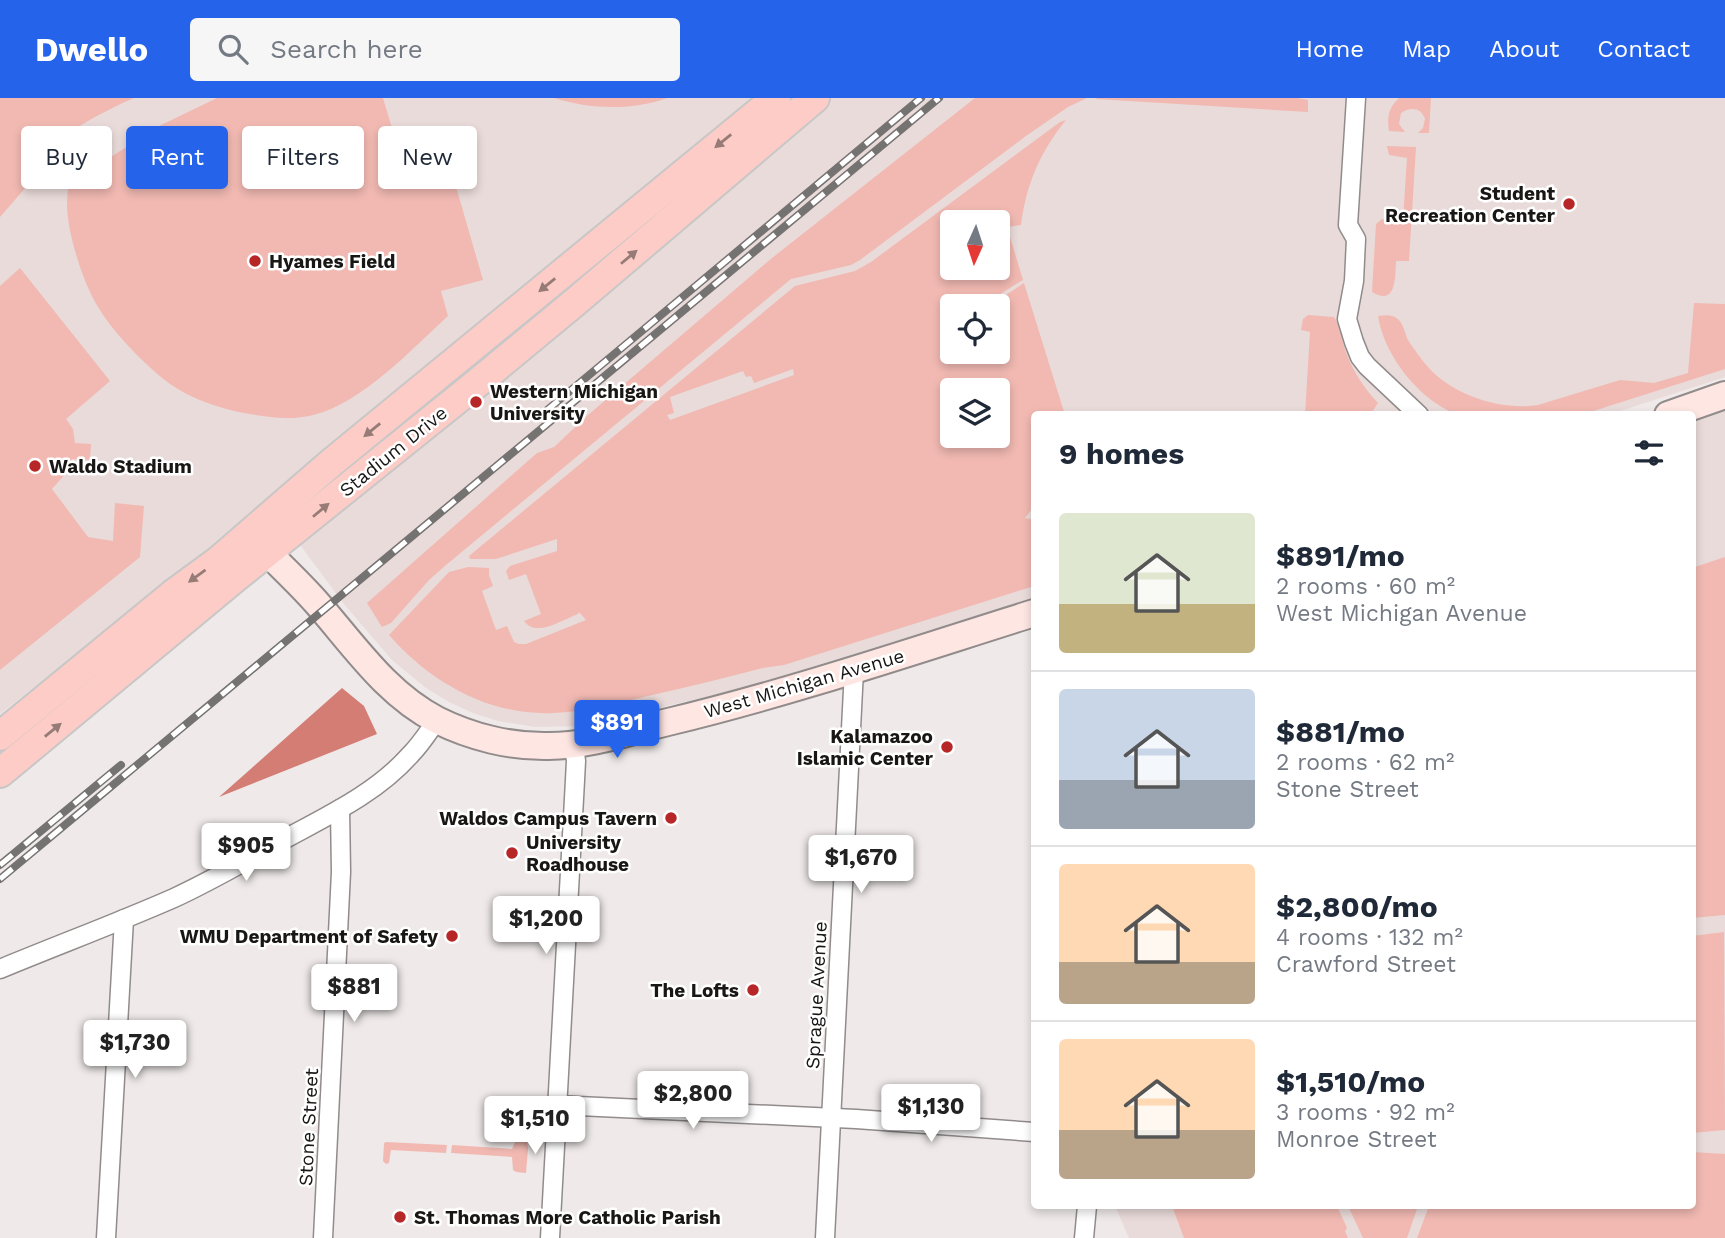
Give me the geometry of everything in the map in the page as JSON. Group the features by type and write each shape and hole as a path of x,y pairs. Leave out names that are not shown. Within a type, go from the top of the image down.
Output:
{"main road":[{"name":"Stadium Drive","path":"0,736 173,594 218,561 331,463 776,98"},
{"name":"Stadium Drive","path":"0,773 574,303 815,98"}],"street":[{"path":"1356,98 1348,225 1356,239 1354,281 1348,318 1360,357 1415,411"},
{"path":"1679,411 1725,395"},
{"name":"West Michigan Avenue","path":"268,553 316,602 364,659 413,705 437,720 477,736 530,746 574,745 746,702 1031,614"},
{"name":"Sprague Avenue","path":"825,1238 854,670"},
{"path":"0,969 124,919 213,878 340,809 398,767 419,745 437,720"},
{"path":"550,1238 576,761 574,745"},
{"name":"Stone Street","path":"323,1238 341,872 340,809"},
{"path":"106,1238 124,919"},
{"path":"557,1105 831,1118 1031,1132"},
{"path":"1084,1238 1087,1209"}],"shaded area":[{"name":"Western Michigan University","path":"0,98 1725,98 1725,377 1620,411 1031,411 1031,599 741,689 579,726 535,727 498,721 449,702 426,688 392,660 344,604 268,502 0,714"},
{"path":"0,98 134,98 80,126 21,126 21,189 24,189 0,217"},
{"name":"Hyames Field","path":"217,98 383,98 391,126 378,126 378,189 457,189 483,280 441,291 448,316 385,374 349,400 331,409 296,418 278,418 234,411 196,398 170,384 142,360 98,307 77,258 68,218 68,189 112,189 112,156 126,147 126,189 228,189 228,126 159,126"},
{"path":"554,98 667,98 640,105 610,107"},
{"path":"975,98 1087,98 1068,107 1026,136 860,260 851,265 791,279 446,565 391,623 382,627 367,603 537,453 554,447 772,258"},
{"path":"1297,98 1308,100 1308,112 1096,99"},
{"path":"1399,98 1431,98 1429,133 1418,133 1423,128 1425,119 1421,112 1415,109 1401,113 1399,124 1405,132 1389,131 1389,113"},
{"path":"1066,120 1049,144 1036,170 1026,196 1021,225 1010,227 1010,210 941,210"},
{"path":"1387,146 1416,147 1409,261 1396,261 1393,288 1386,296 1380,296 1372,292 1376,224 1382,219 1403,219 1407,158 1389,155"},
{"path":"940,211 940,280 1010,280 1010,237 1023,280 1000,294 940,294 940,364 1010,364 1010,294 1007,294 1024,283 1064,411 1031,411 1031,510 1025,518 1031,519 1031,587 784,665 589,709 553,713 506,709 462,693 423,667 389,635 449,572 468,567 489,568 493,586 482,591 496,630 507,626 514,642 526,644 586,620 579,612 550,626 529,626 524,621 541,614 526,574 509,580 506,571 510,566 557,551 557,539 496,559 470,559 469,556 795,286 855,271","holes":["793,369 794,375 670,420 667,415 674,413 670,397 743,371 746,377 751,376 754,383"]},
{"name":"Waldo Stadium","path":"20,268 110,381 66,419 73,429 75,443 91,444 90,460 72,459 67,472 52,489 88,537 113,541 115,503 144,506 140,557 0,670 0,286"},
{"path":"1694,303 1725,304 1725,369 1594,411 1450,411 1430,399 1406,375 1388,346 1378,316 1387,315 1399,320 1408,340 1423,361 1450,386 1478,399 1509,406 1538,405 1620,380 1654,383 1688,373"},
{"path":"1308,315 1334,317 1353,368 1378,403 1373,411 1305,411 1310,332 1301,330 1303,319"},
{"path":"1725,395 1725,1238 1129,1238 1116,1209 1696,1209 1696,413"},
{"path":"1725,557 1725,915 1696,918 1696,567"},
{"path":"342,688 364,706 377,734 219,797"},
{"path":"1724,932 1725,1130 1696,1133 1696,936"},
{"path":"527,1140 526,1173 513,1170 512,1157 451,1153 452,1145 512,1149 515,1142"},
{"path":"386,1142 447,1145 446,1153 391,1150 389,1163 386,1164 383,1161"},
{"path":"1696,1152 1725,1154 1725,1238 1417,1238 1428,1209 1696,1209"},
{"path":"1173,1209 1338,1209 1347,1228 1345,1231 1348,1238 1184,1238"},
{"path":"1349,1209 1417,1209 1407,1238 1363,1238"}],"railway":[{"path":"546,411 921,98"},
{"path":"0,879 939,98"},
{"path":"0,865 121,765"}],"place":[{"name":"Student Recreation Center","path":"1569,204"},
{"name":"Hyames Field","path":"255,261"},
{"name":"Western Michigan University","path":"476,402"},
{"name":"Waldo Stadium","path":"35,466"},
{"name":"Kalamazoo Islamic Center","path":"947,747"},
{"name":"Waldos Campus Tavern","path":"671,818"},
{"name":"University Roadhouse","path":"512,853"},
{"name":"WMU Department of Safety","path":"452,936"},
{"name":"The Lofts","path":"753,990"},
{"name":"St. Thomas More Catholic Parish","path":"400,1217"}]}
